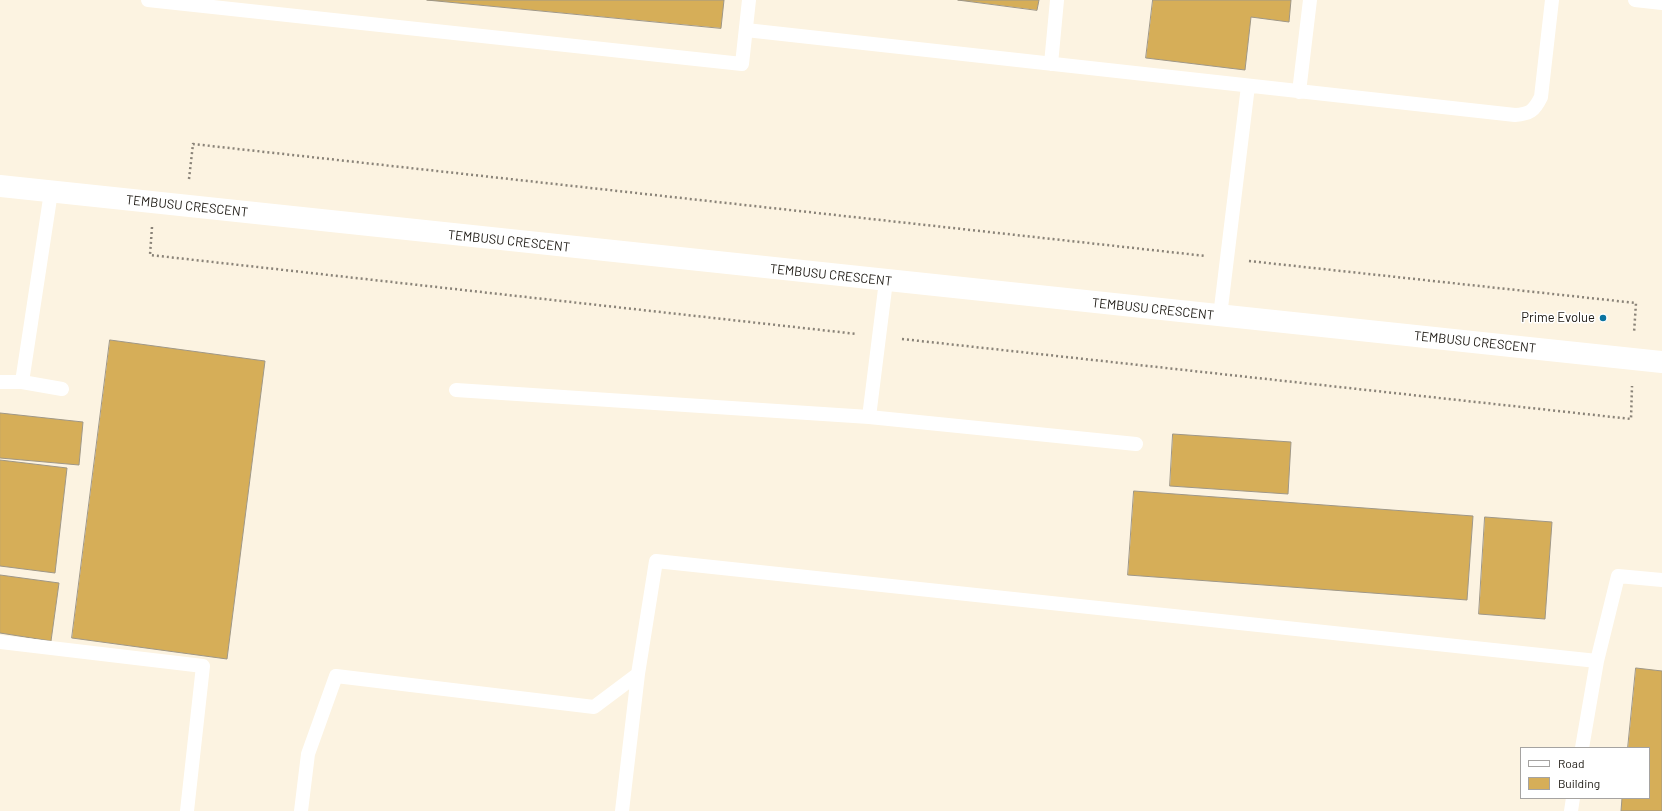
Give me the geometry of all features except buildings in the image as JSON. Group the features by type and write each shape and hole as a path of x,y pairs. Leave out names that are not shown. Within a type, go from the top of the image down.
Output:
{"street":[{"name":"TEMBUSU CRESCENT","path":"0,186 1662,362"}],"lane":[{"path":"148,0 742,64 749,0"},
{"path":"1050,64 1057,0"},
{"path":"1298,92 1310,0"},
{"path":"746,30 1515,115 1527,114 1536,108 1540,97 1552,0"},
{"path":"1635,0 1662,3"},
{"path":"1220,316 1248,86"},
{"path":"22,382 51,192"},
{"path":"869,417 886,281"},
{"path":"0,382 22,382 62,389"},
{"path":"456,390 869,417 1136,444"},
{"path":"622,811 638,674 656,561 1597,661"},
{"path":"1582,747 1597,661 1618,576 1662,580"},
{"path":"0,642 203,666 187,811"},
{"path":"301,811 308,754 336,676 594,707 638,674"},
{"path":"1571,811 1573,799"}],"path":[{"path":"185,206 193,144 1636,303 1633,358"}],"place":[{"name":"Prime Evolue","path":"1603,318"}]}
